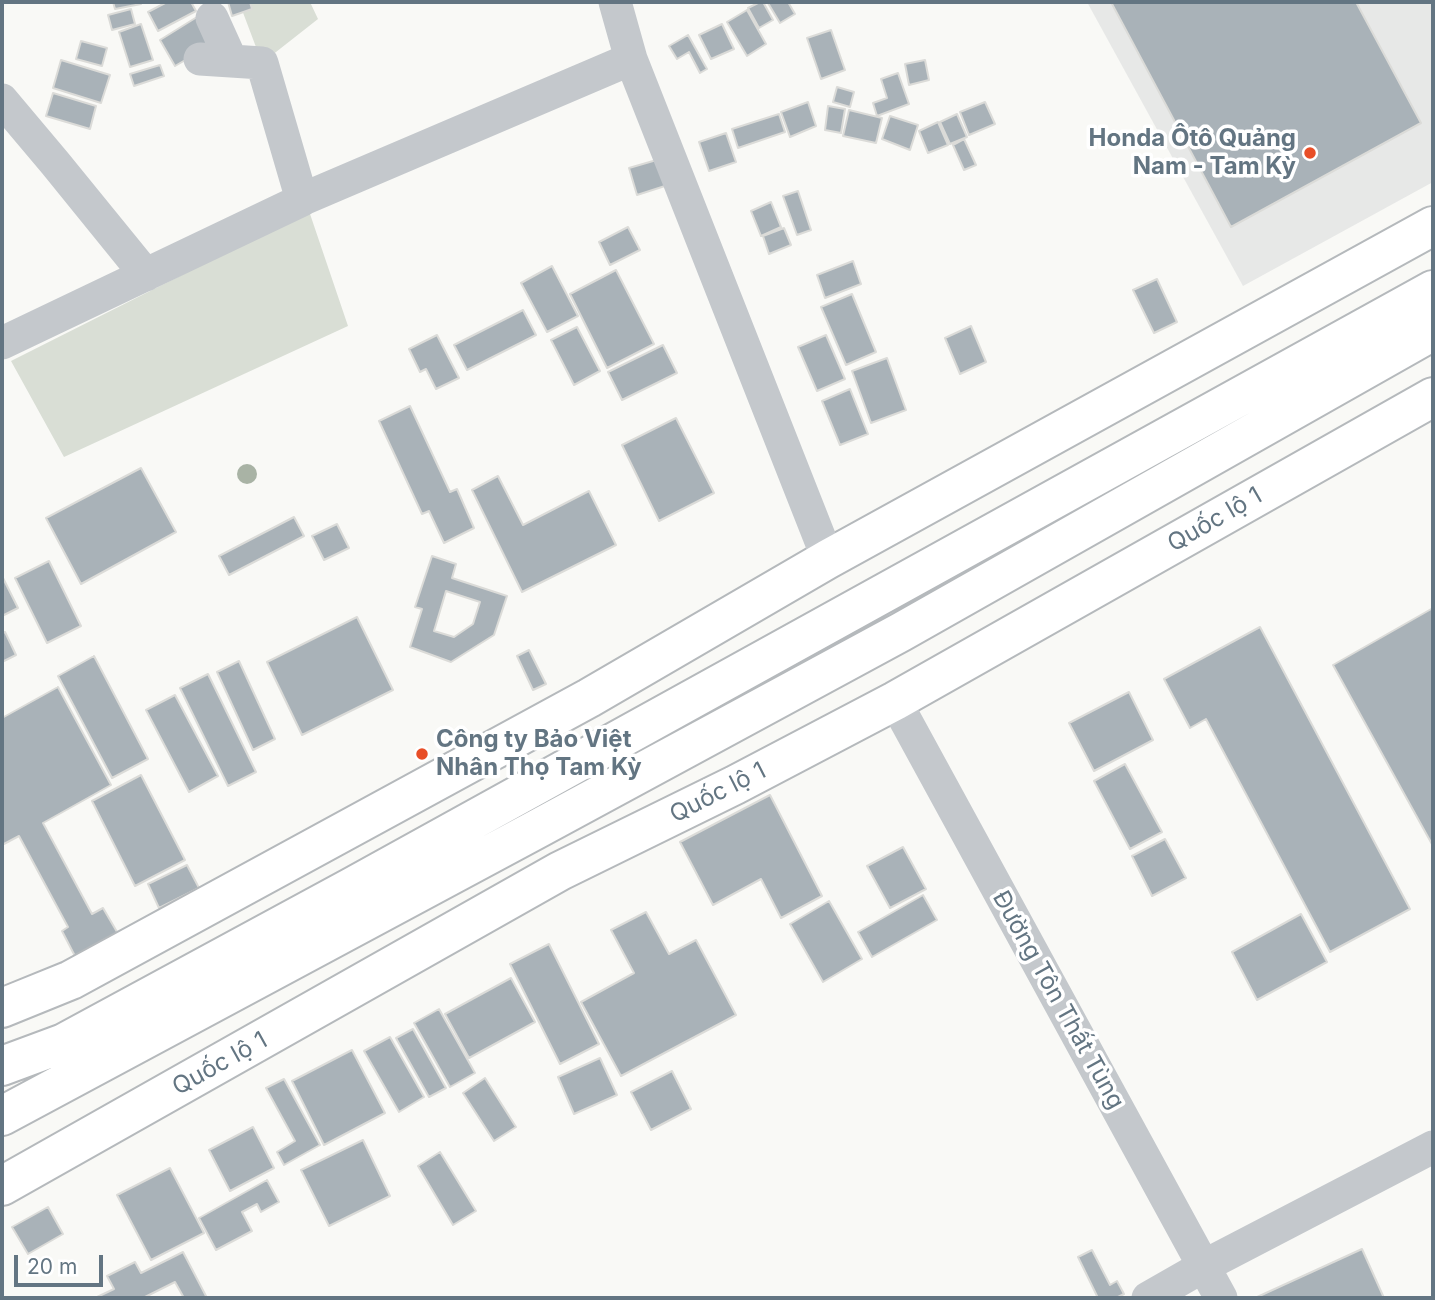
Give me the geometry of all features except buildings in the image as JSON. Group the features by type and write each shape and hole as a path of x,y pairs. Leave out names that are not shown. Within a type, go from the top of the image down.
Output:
{"highway":[{"path":"2,1008 71,980 589,698 828,559 1433,226"},
{"path":"2,1066 64,1042 340,894 1433,290"},
{"path":"2,1116 901,632 1433,331"},
{"path":"1390,355 1424,402"},
{"name":"Quốc lộ 1","path":"2,1186 560,871 735,785 895,701 1424,402"},
{"path":"708,737 735,785"},
{"path":"537,829 560,871"}],"street":[{"path":"615,2 631,59 828,559"},
{"path":"212,18 215,59 262,63 302,200 296,202"},
{"path":"2,343 296,202 631,59"},
{"path":"2,100 146,275"},
{"name":"Đường Tôn Thất Tùng","path":"895,701 1221,1298"},
{"path":"1149,1298 1204,1266 1433,1147"}],"shaded area":[{"path":"239,2 310,2 318,19 262,63"},
{"path":"1087,2 1433,2 1433,182 1243,286"},
{"path":"309,211 348,326 64,457 11,361"}],"place":[{"name":"Honda Ôtô Quảng Nam - Tam Kỳ","path":"1310,153"},
{"name":"Công ty Bảo Việt Nhân Thọ Tam Kỳ","path":"422,754"}]}
